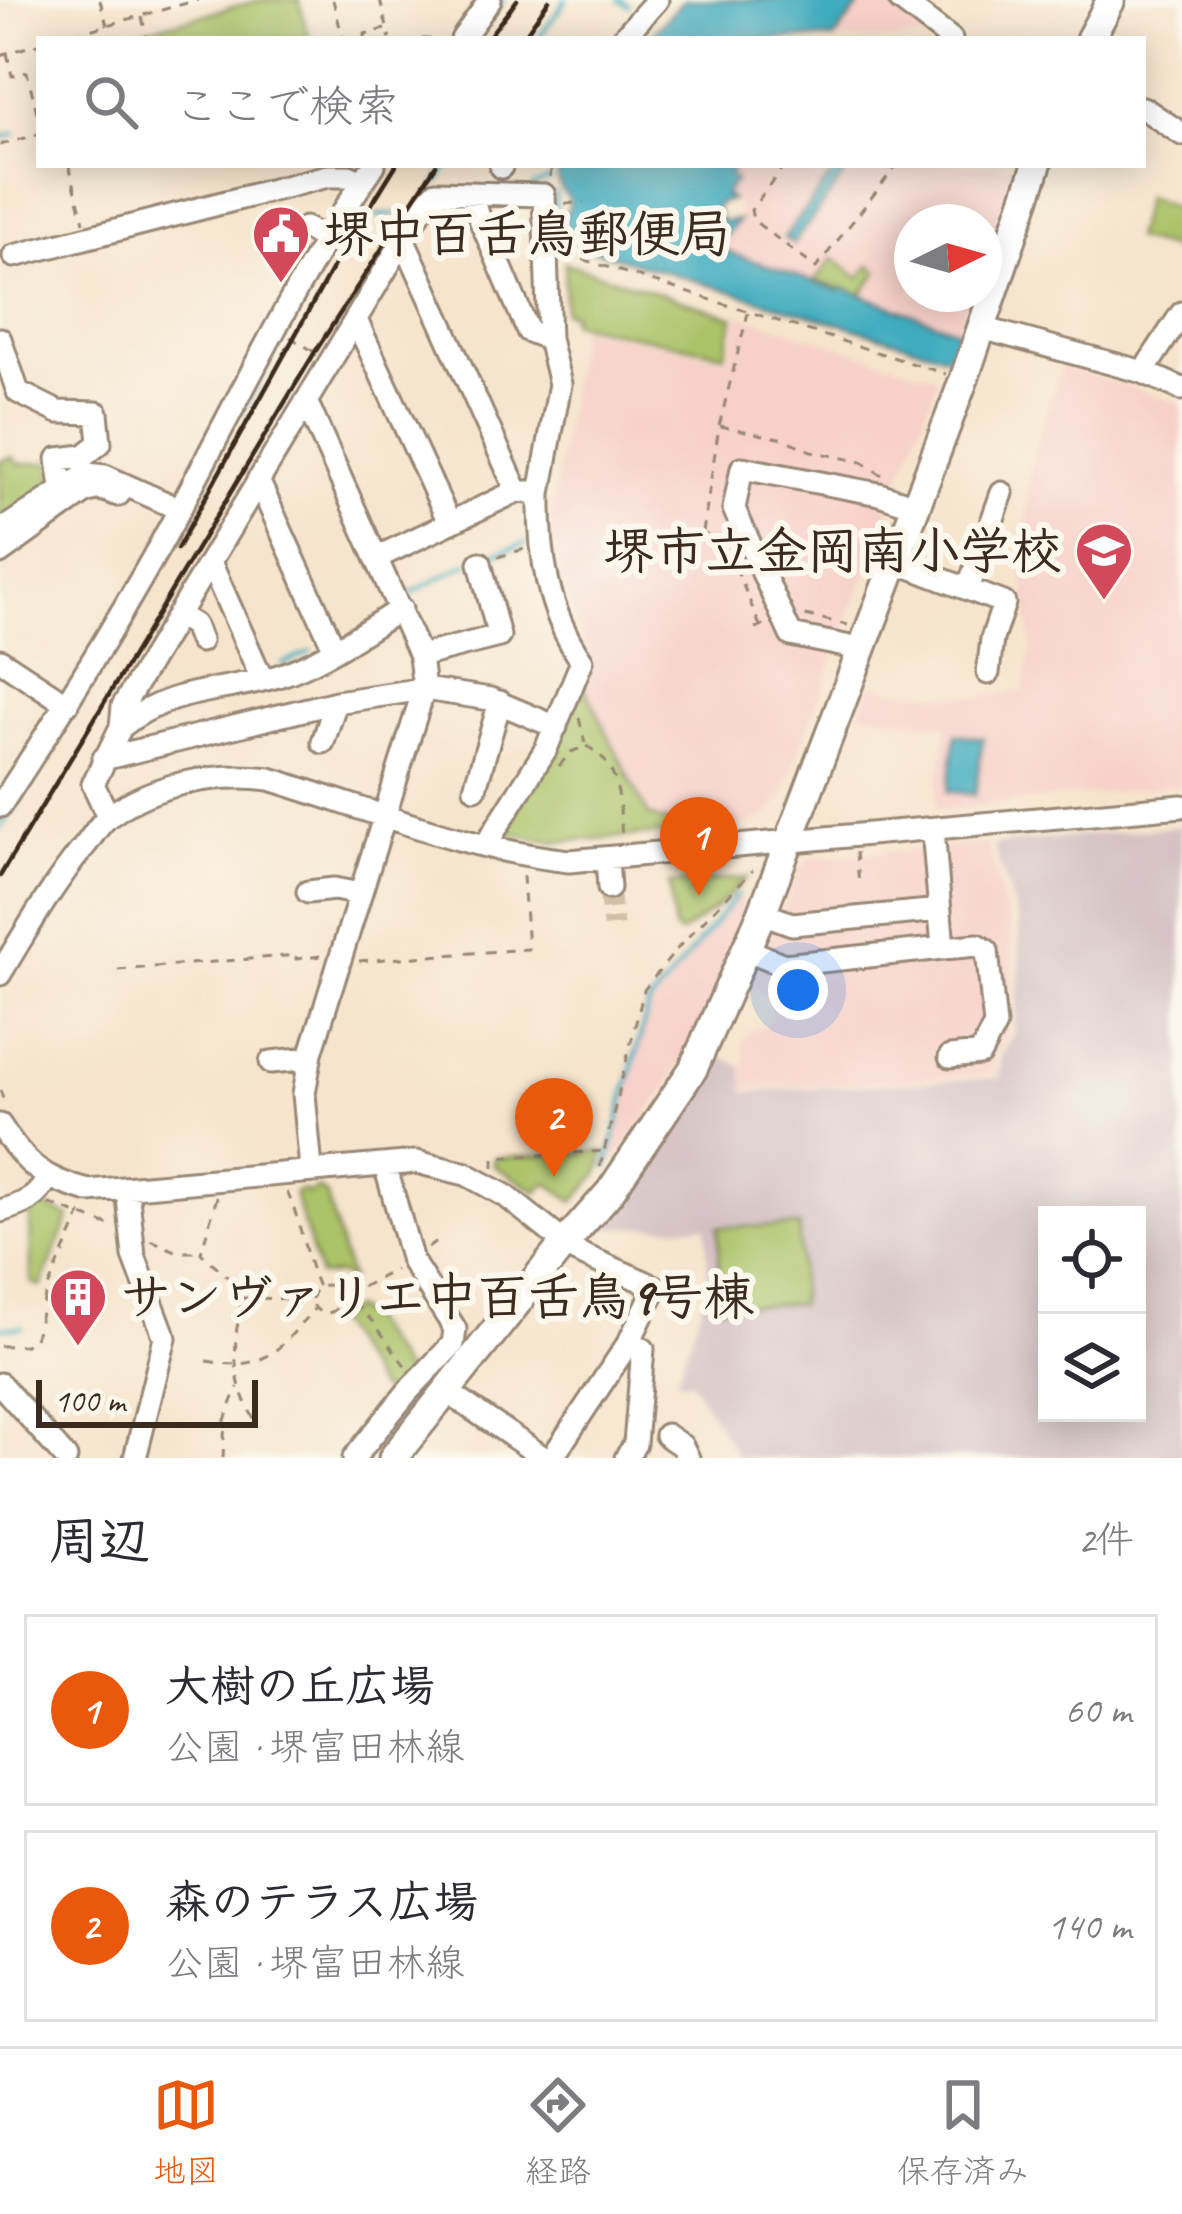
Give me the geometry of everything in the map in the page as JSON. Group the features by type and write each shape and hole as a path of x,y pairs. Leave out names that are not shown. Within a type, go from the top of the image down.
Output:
{"main road":[{"path":"1092,36 1111,0"},
{"path":"393,1458 610,1192 693,1069 748,950 982,328 1036,168"}],"street":[{"path":"625,36 657,0"},
{"path":"900,0 948,36"},
{"path":"464,36 484,3"},
{"path":"1146,110 1182,134"},
{"path":"14,256 328,176 368,174"},
{"path":"0,806 67,704 176,515 252,363 368,174"},
{"path":"121,728 123,706 436,192 544,195 549,339 560,384 540,494 540,544 557,620 583,661 556,727 485,846"},
{"path":"469,194 528,331 549,339"},
{"path":"305,228 328,240"},
{"path":"404,240 517,491"},
{"path":"1143,372 1182,313"},
{"path":"356,320 449,522"},
{"path":"982,328 1143,372 1182,389"},
{"path":"0,339 18,392 58,412 97,413 100,443 84,456 58,459 62,488"},
{"path":"307,401 420,656 424,689 360,895 346,957 310,1058 304,1094 311,1169"},
{"path":"860,649 791,635 734,509 742,468 878,494 915,506"},
{"path":"0,530 87,474 96,474 176,515"},
{"path":"258,480 334,648"},
{"path":"0,553 93,489 106,489 176,515"},
{"path":"378,556 517,491 540,494"},
{"path":"968,589 1002,493"},
{"path":"894,561 1004,603 988,673"},
{"path":"210,562 262,680"},
{"path":"420,656 499,636 480,563"},
{"path":"108,816 94,784 121,728 140,712 193,691 262,680 309,663 400,609"},
{"path":"178,615 194,625 200,641"},
{"path":"0,660 67,704"},
{"path":"103,759 335,702 424,689 500,702 556,727"},
{"path":"323,742 335,702"},
{"path":"476,788 500,702"},
{"path":"0,974 53,885 108,816 187,782 244,775 270,778 485,846 568,861 615,851 1182,806"},
{"path":"934,829 944,948"},
{"path":"609,888 615,851"},
{"path":"308,892 334,889 360,895"},
{"path":"762,913 792,924 940,910"},
{"path":"748,950 784,965 978,945 988,951 995,1025 980,1054 950,1058"},
{"path":"272,1061 310,1058"},
{"path":"3,1117 22,1159 48,1177 89,1191 416,1162 466,1174 506,1196 564,1244 656,1287 629,1342 548,1458 446,1391"},
{"path":"354,1458 453,1344 455,1329 412,1261 385,1165"},
{"path":"0,1211 42,1191 48,1177"},
{"path":"127,1188 134,1256 165,1338 135,1458"},
{"path":"626,1458 634,1444 644,1349 629,1342"},
{"path":"0,1384 66,1458"},
{"path":"666,1435 682,1446 688,1458"}],"path":[{"path":"100,0 107,25"},
{"path":"68,36 198,0"},
{"path":"333,0 342,36"},
{"path":"380,0 389,36"},
{"path":"141,16 146,36"},
{"path":"365,36 387,29"},
{"path":"36,45 3,54 12,76 27,72 36,109"},
{"path":"0,145 36,135"},
{"path":"70,168 88,236"},
{"path":"550,178 552,168"},
{"path":"783,168 752,210 753,220 817,268 895,168"},
{"path":"566,204 582,202"},
{"path":"547,251 953,376"},
{"path":"749,311 718,426 702,532 726,544 760,626"},
{"path":"283,332 321,356"},
{"path":"718,426 862,462 885,477"},
{"path":"480,563 540,544"},
{"path":"566,703 581,721 586,746 601,753 615,776 615,851"},
{"path":"856,850 859,884"},
{"path":"118,970 528,949 522,856"},
{"path":"599,1173 644,990 682,943 760,864"},
{"path":"0,1090 3,1117"},
{"path":"494,1170 494,1158 604,1150"},
{"path":"285,1184 299,1216 306,1260 317,1287 312,1299 315,1308"},
{"path":"220,1189 201,1252 241,1298 236,1338 238,1385 244,1406 260,1426"},
{"path":"0,1346 25,1345 35,1337 46,1292 86,1202"},
{"path":"317,1287 327,1284 346,1295 373,1322 417,1382"},
{"path":"315,1308 332,1312 340,1294"},
{"path":"241,1298 312,1299"},
{"path":"207,1361 252,1364 281,1346 315,1308"},
{"path":"223,1458 226,1420 238,1385"}],"shaded area":[{"path":"865,0 889,0 933,36 837,36"},
{"path":"734,168 1016,168 1002,210 1002,204 894,204 894,307 716,248 740,220 737,205 724,194 734,181 728,175"},
{"path":"910,312 964,312 959,328"},
{"path":"740,315 938,378 783,794 769,814 750,825 689,832 648,816 583,684 591,661 569,603 555,582 550,521 579,328 729,359"},
{"name":"堺市立金岡南小学校","path":"1062,365 1182,405 1182,785 935,810 947,725 859,712 871,684 976,697 1024,691 1031,645 1022,558 1032,456"},
{"path":"1182,826 1182,1458 738,1458 691,1381 676,1380 708,1286 706,1226 606,1228 717,1054 742,1067 745,1092 999,1078 1001,1056 1014,1033 1018,920 993,845"},
{"path":"987,843 1012,931 1014,972 1007,1033 994,1056 994,1075 745,1089 743,1041 748,1032 771,1022 771,996 748,986 800,869 812,859"},
{"path":"738,897 748,912 700,1026 663,1093 610,1167 650,1008"}],"green space":[{"path":"260,0 299,0 309,36 122,36"},
{"path":"1145,197 1182,211 1182,251 1134,239"},
{"path":"833,258 859,278 870,265 878,272 861,295 815,281"},
{"path":"565,263 734,317 725,354 571,322 571,313 564,312"},
{"path":"13,457 18,464 51,462 54,486 6,522 0,514 0,461"},
{"path":"583,684 648,815 689,832 553,842 500,831"},
{"path":"746,878 680,934 674,930 669,884"},
{"path":"604,1151 599,1173 574,1202 547,1182 537,1192 494,1166 494,1158"},
{"path":"318,1188 326,1194 350,1280 338,1274 319,1276 294,1193 303,1190 307,1194"},
{"path":"42,1205 69,1217 41,1287 31,1282 30,1214"},
{"path":"799,1226 800,1304 720,1306 718,1227"},
{"path":"352,1308 368,1320 408,1377 389,1395 377,1387 334,1321"}],"water":[{"path":"684,0 864,0 836,36 650,36"},
{"path":"558,168 734,168 728,175 735,181 724,194 731,200 719,203 716,209 721,221 739,220 716,248 960,331 951,357 566,242 564,213 569,198 559,183"},
{"path":"837,168 850,168 793,244 784,238"},
{"path":"956,734 983,738 975,795 948,791"}],"waterway":[{"path":"477,36 503,0"},
{"path":"540,36 566,0"},
{"path":"619,0 629,6"},
{"path":"0,138 15,134"},
{"path":"348,222 385,168"},
{"path":"437,183 447,168"},
{"path":"533,186 550,179"},
{"path":"555,193 556,233"},
{"path":"377,216 395,214"},
{"path":"242,414 275,353"},
{"path":"482,558 527,543"},
{"path":"407,595 471,562"},
{"path":"0,828 127,624"},
{"path":"283,664 311,652"},
{"path":"607,1167 648,1006 737,895"},
{"path":"0,1328 22,1327"}],"tunnel":[{"path":"609,888 613,926"}],"railway":[{"path":"489,36 517,0"},
{"path":"524,36 549,0"},
{"path":"177,549 334,265 394,168"},
{"path":"0,876 315,352 434,168"}],"place":[{"name":"堺中百舌鳥郵便局","path":"281,285"},
{"name":"堺市立金岡南小学校","path":"1104,602"},
{"name":"大樹の丘広場","path":"699,896"},
{"name":"森のテラス広場","path":"554,1177"},
{"name":"サンヴァリエ中百舌鳥9号棟","path":"78,1348"}]}
